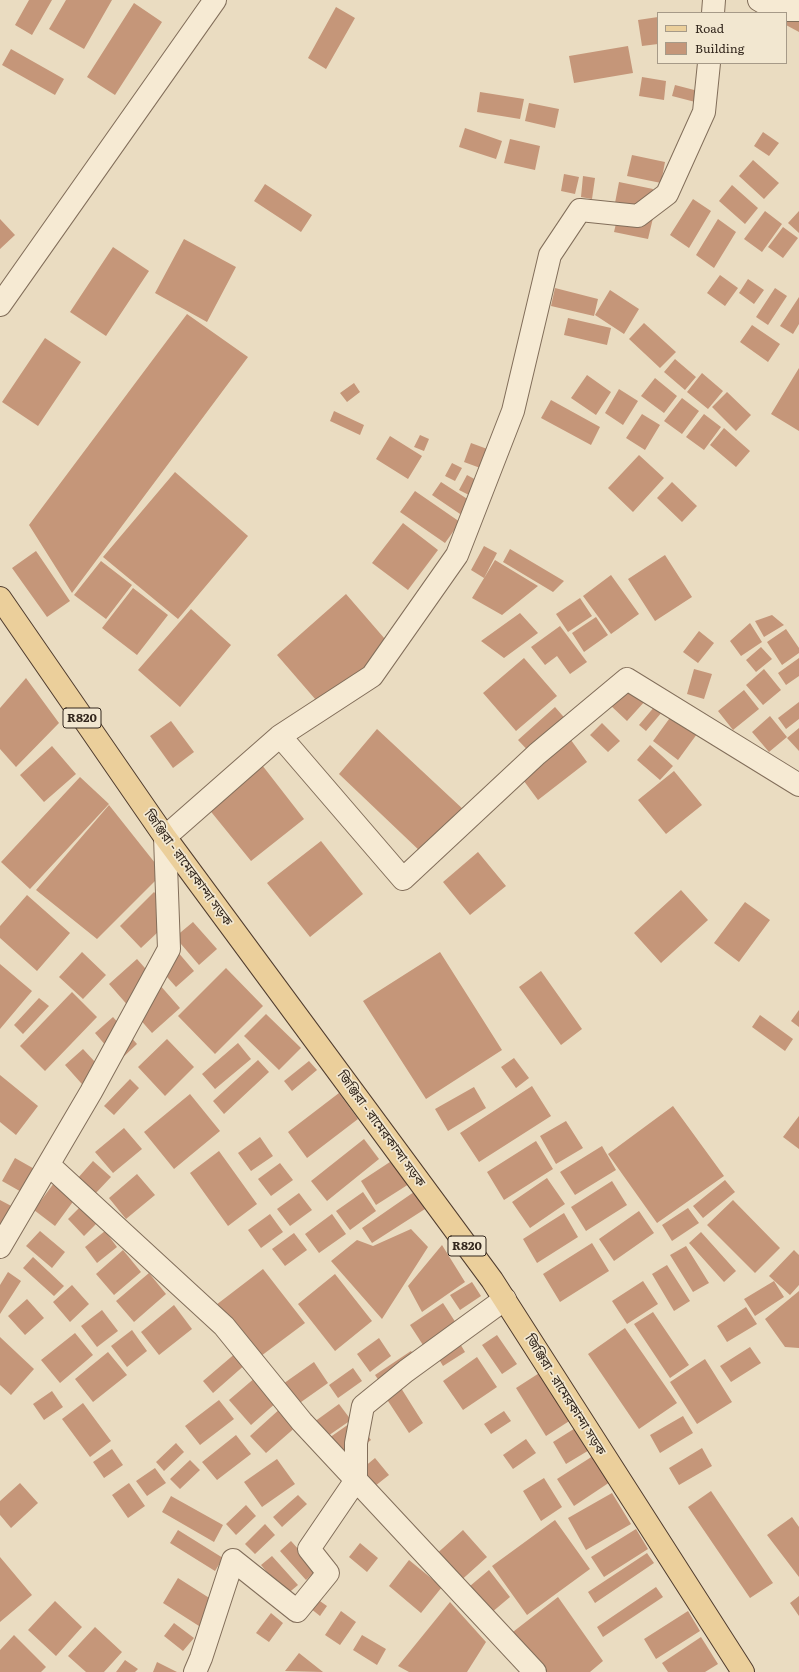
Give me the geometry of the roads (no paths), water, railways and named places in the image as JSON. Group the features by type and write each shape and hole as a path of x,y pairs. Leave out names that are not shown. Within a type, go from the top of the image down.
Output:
{"main road":[{"name":"জিঞ্জিরা - রামেরকান্দা সড়ক","path":"0,598 164,837 492,1280 743,1672"}],"street":[{"path":"0,305 215,0"},
{"path":"713,12 714,0"},
{"path":"759,0 776,10 799,10"},
{"path":"0,1246 91,1092 169,949 164,837 280,736 372,676 457,555 513,411 550,256 580,210 638,216 667,194 704,112 709,64"},
{"path":"280,736 404,879 537,754 627,679 799,785"},
{"path":"49,1165 224,1326 302,1422 535,1672"},
{"path":"195,1672 234,1560 297,1611 328,1573 309,1549 356,1480 356,1443 363,1406 406,1371 505,1299"}]}
